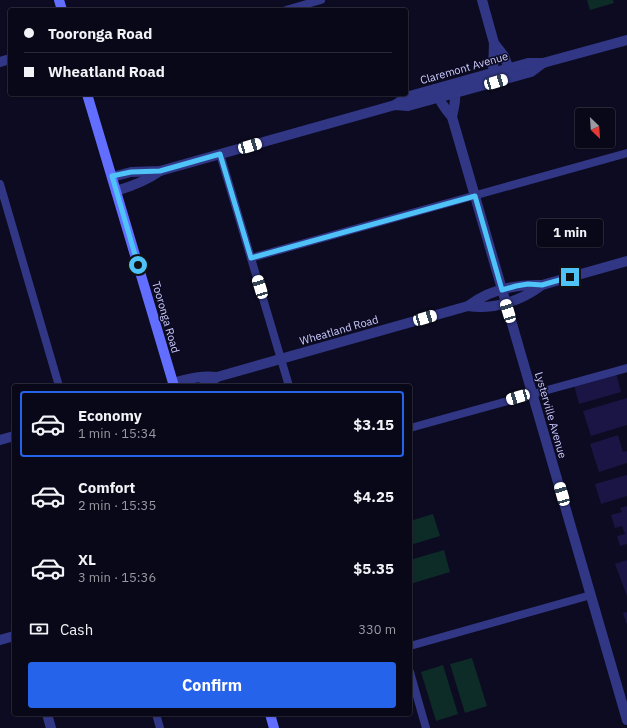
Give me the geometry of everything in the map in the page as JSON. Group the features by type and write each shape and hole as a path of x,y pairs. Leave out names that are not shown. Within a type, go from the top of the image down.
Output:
{"main road":[{"name":"Tooronga Road","path":"88,96 173,384"},
{"path":"271,716 274,728"}],"street":[{"path":"482,0 494,43 495,77"},
{"name":"Claremont Avenue","path":"112,176 131,172 160,171 395,105 408,106 437,93 511,73 528,63 543,63 627,40"},
{"path":"494,43 504,56 511,73"},
{"name":"Lysterville Avenue","path":"454,89 454,106 452,117 627,720"},
{"name":"Lysterville Avenue","path":"437,93 444,109 452,117"},
{"name":"Claremont Avenue","path":"116,191 135,186 160,171"},
{"name":"Wheatland Road","path":"175,384 189,378 206,376 217,377 468,306 478,299 516,286 528,284 542,285 627,261"},
{"name":"Wheatland Road","path":"468,306 481,308 506,303 531,294 542,285"},
{"name":"Wheatland Road","path":"208,384 217,377"},
{"path":"0,440 12,437"},
{"path":"0,640 12,637"},
{"path":"48,716 51,728"}],"lane":[{"path":"293,8 321,0"},
{"path":"251,258 627,153"},
{"path":"220,154 288,384"},
{"path":"0,184 58,384"},
{"path":"412,427 532,393 627,368"},
{"path":"412,645 591,595"},
{"path":"412,679 426,728"},
{"path":"157,716 160,728"}],"green space":[{"path":"587,0 613,0 614,3 590,10"},
{"path":"433,514 440,536 412,544 412,520"},
{"path":"444,550 450,572 412,583 412,559"},
{"path":"472,658 487,706 465,713 450,664"},
{"path":"443,665 458,714 436,721 421,672"}],"building":[{"path":"616,373 621,392 579,404 574,385"},
{"path":"627,398 627,425 591,436 583,411"},
{"path":"618,435 623,452 627,451 627,463 599,472 590,444"},
{"path":"627,475 627,496 601,504 595,484"},
{"path":"627,506 627,544 620,546 617,536 625,534 622,526 615,528 611,515 622,512 620,508"},
{"path":"627,560 627,596 615,564"},
{"path":"627,612 627,625 623,613"}],"route":[{"path":"138,265 112,176 131,172 160,171 220,154 251,258 475,196 502,290 528,284 542,285 570,277"}]}
